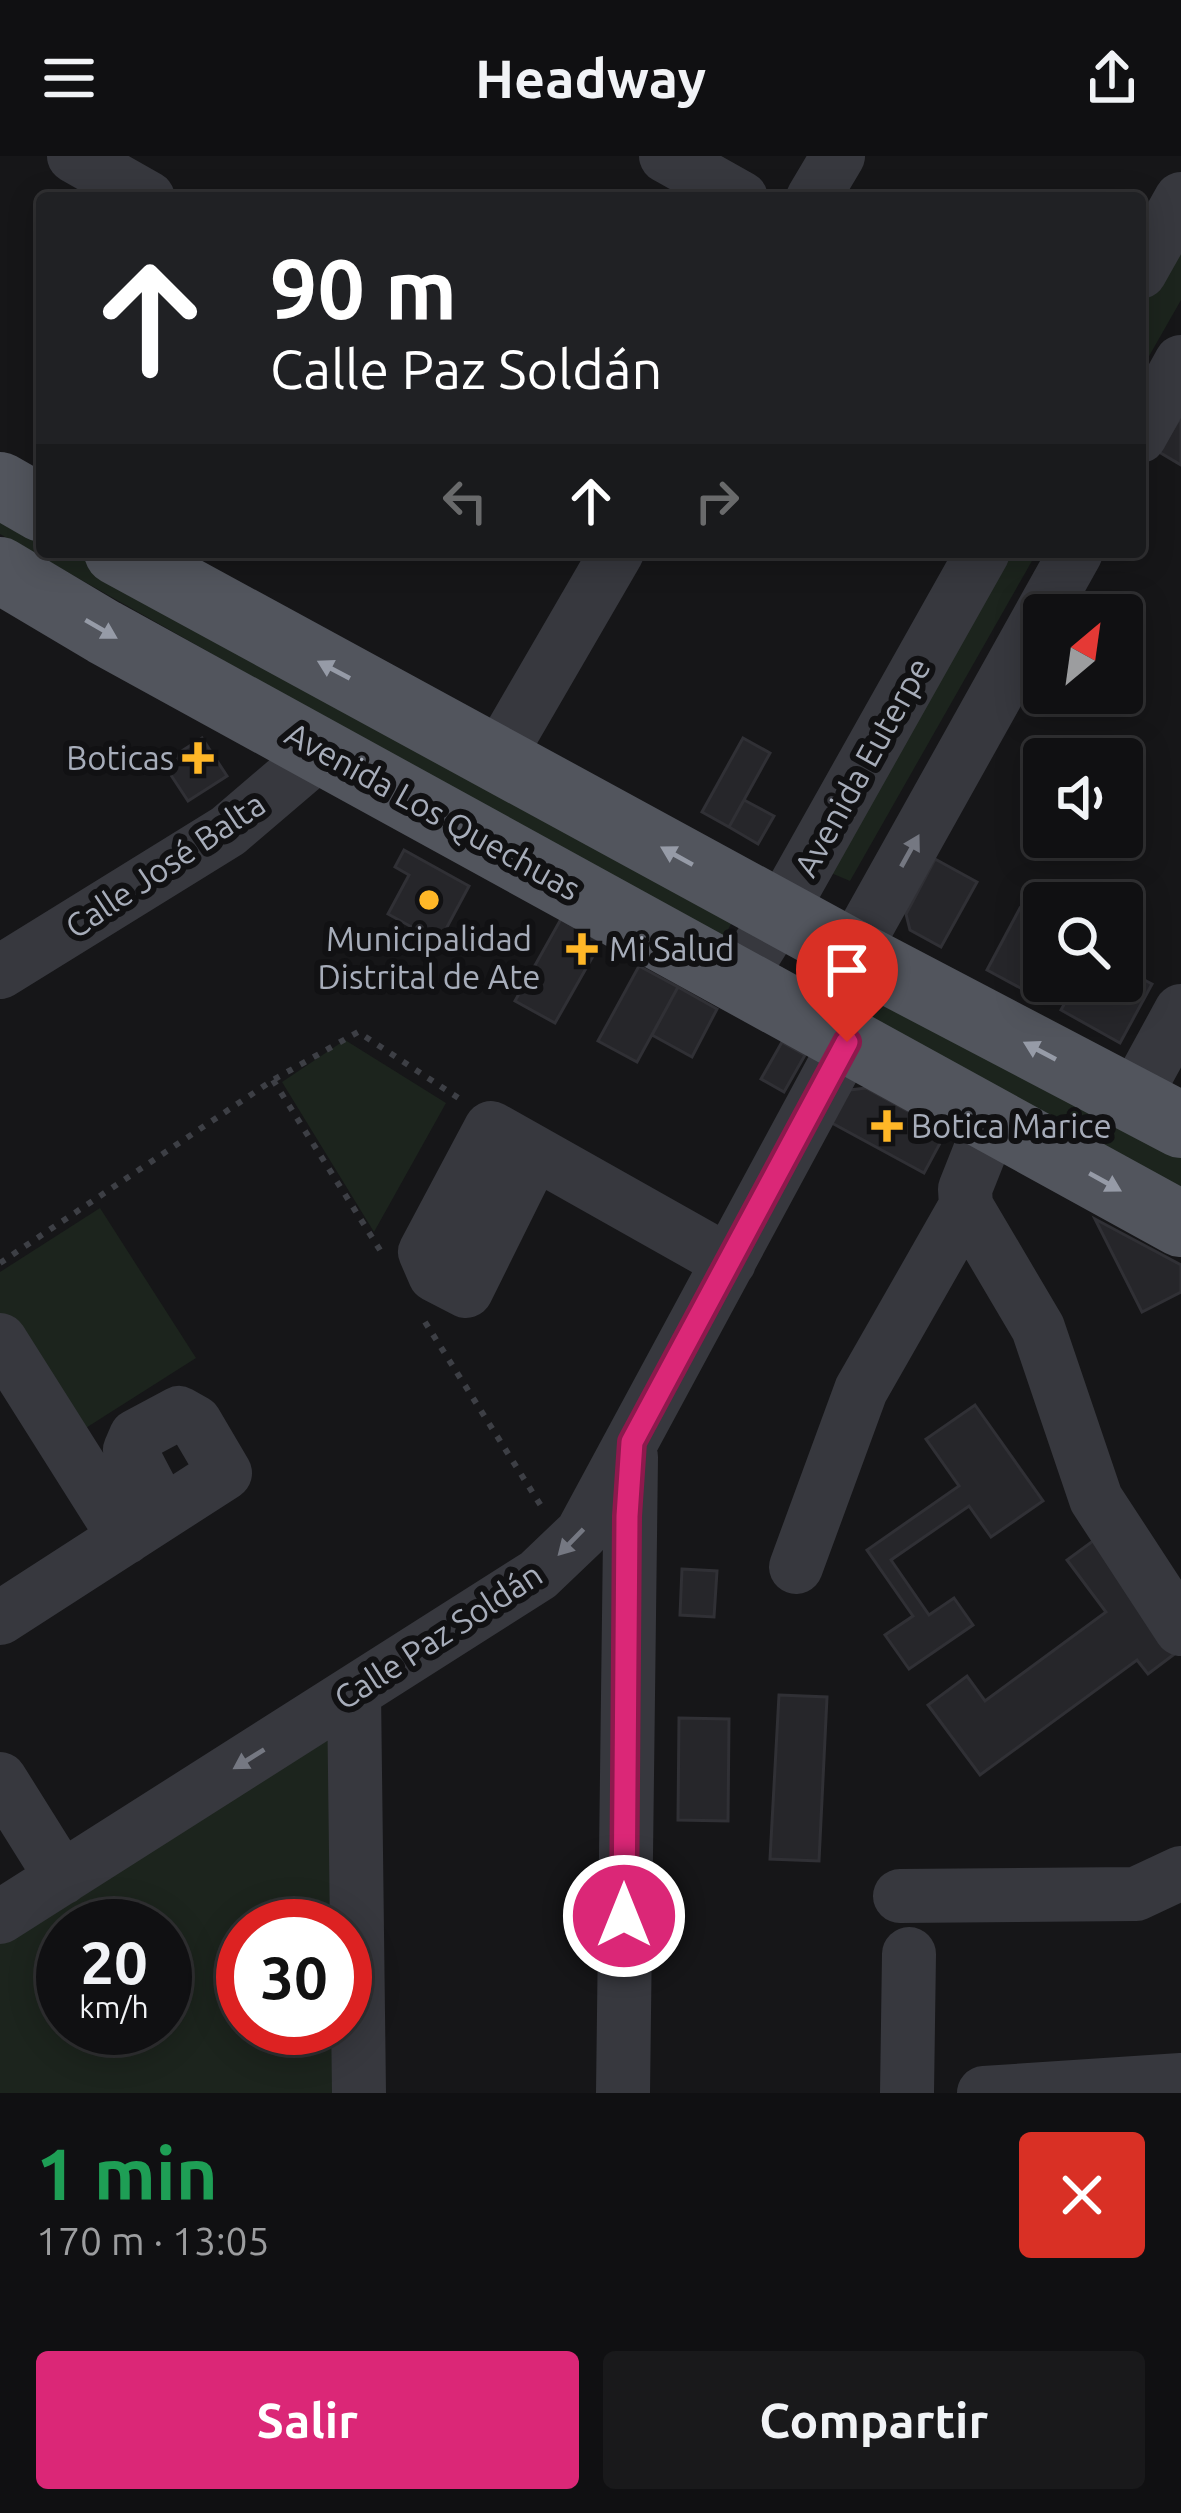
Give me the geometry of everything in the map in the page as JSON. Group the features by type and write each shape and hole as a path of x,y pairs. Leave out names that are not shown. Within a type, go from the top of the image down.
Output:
{"main road":[{"path":"0,485 36,506"},
{"path":"128,558 853,953 1157,1112"},
{"name":"Avenida Los Quechuas","path":"0,570 104,632 1181,1224"}],"street":[{"path":"74,156 137,192"},
{"path":"666,156 730,192"},
{"path":"817,192 838,156"},
{"path":"1146,261 1181,199"},
{"path":"1146,425 1181,362"},
{"path":"498,757 614,558"},
{"name":"Avenida Euterpe","path":"737,981 780,913 979,558"},
{"path":"830,1032 853,953 1073,558"},
{"name":"Calle José Balta","path":"0,972 228,831 324,749"},
{"path":"1157,1112 1181,1011"},
{"name":"Calle Paz Soldán","path":"0,1917 538,1575 582,1533 729,1262 830,1032"},
{"path":"992,1121 965,1189 967,1206 1038,1328 1096,1498 1181,1629"},
{"path":"513,1141 729,1262"},
{"path":"796,1567 860,1390 967,1206"},
{"path":"0,1340 144,1526"},
{"path":"0,1618 144,1526 225,1473 195,1422 179,1413 136,1436 130,1450 144,1526"},
{"path":"622,2093 627,1516 632,1442"},
{"path":"354,1692 358,2093"},
{"path":"0,1778 62,1878"},
{"path":"900,1896 1136,1894 1181,1873"},
{"path":"907,2093 909,1954"},
{"path":"984,2093 1181,2080"}],"path":[{"path":"0,1263 273,1080 358,1032 456,1095 513,1141"}],"shaded area":[{"path":"1181,225 1181,300 1146,361 1146,288"},
{"path":"0,502 36,522 36,554 0,534"},
{"path":"42,558 103,558 740,908 721,942"},
{"path":"997,558 1034,558 850,881 824,870"},
{"path":"863,970 1181,1146 1181,1200 835,1008"},
{"path":"345,1040 446,1103 374,1232 282,1082"},
{"path":"100,1208 196,1358 70,1438 0,1328 0,1272"},
{"path":"340,1714 342,1899 216,1899 216,2055 343,2055 344,2093 0,2093 0,1934 36,1911 36,2055 192,2055 192,1899 54,1899"}],"building":[{"path":"1181,416 1181,465 1159,452"},
{"path":"202,738 227,776 188,801 163,763"},
{"path":"743,738 770,753 729,827 702,812"},
{"path":"744,800 774,816 758,844 729,827"},
{"name":"Municipalidad Distrital de Ate","path":"404,850 469,886 439,942 388,914 409,875 395,867"},
{"path":"935,859 977,882 941,947 910,930 906,914"},
{"path":"1020,908 1023,910 1023,989 987,970"},
{"path":"561,919 601,942 555,1023 515,1001"},
{"path":"639,966 678,987 637,1062 598,1041"},
{"path":"1143,979 1152,984 1143,1001"},
{"path":"678,987 717,1009 692,1057 652,1035"},
{"path":"1065,1002 1142,1002 1120,1043 1061,1010"},
{"path":"782,1042 805,1055 784,1092 761,1079"},
{"name":"Botica Marice","path":"866,1088 946,1132 924,1173 830,1122 850,1090"},
{"path":"1095,1219 1181,1265 1181,1292 1142,1312"},
{"path":"975,1405 1043,1501 991,1537 969,1506 891,1560 929,1615 954,1598 973,1625 909,1669 885,1635 913,1616 867,1550 959,1486 926,1439"},
{"path":"1101,1535 1181,1649 1148,1674 1137,1660 980,1775 928,1705 967,1676 985,1701 1106,1612 1067,1560"},
{"path":"682,1569 717,1571 714,1617 680,1615"},
{"path":"779,1695 827,1697 819,1861 770,1859"},
{"path":"679,1718 729,1719 728,1821 678,1820"}],"place":[{"name":"Boticas","path":"198,758"},
{"name":"Municipalidad Distrital de Ate","path":"429,900"},
{"name":"Mi Salud","path":"582,949"},
{"name":"Botica Marice","path":"887,1126"}],"route":[{"path":"624,1916 627,1516 632,1442 847,1042"}]}
